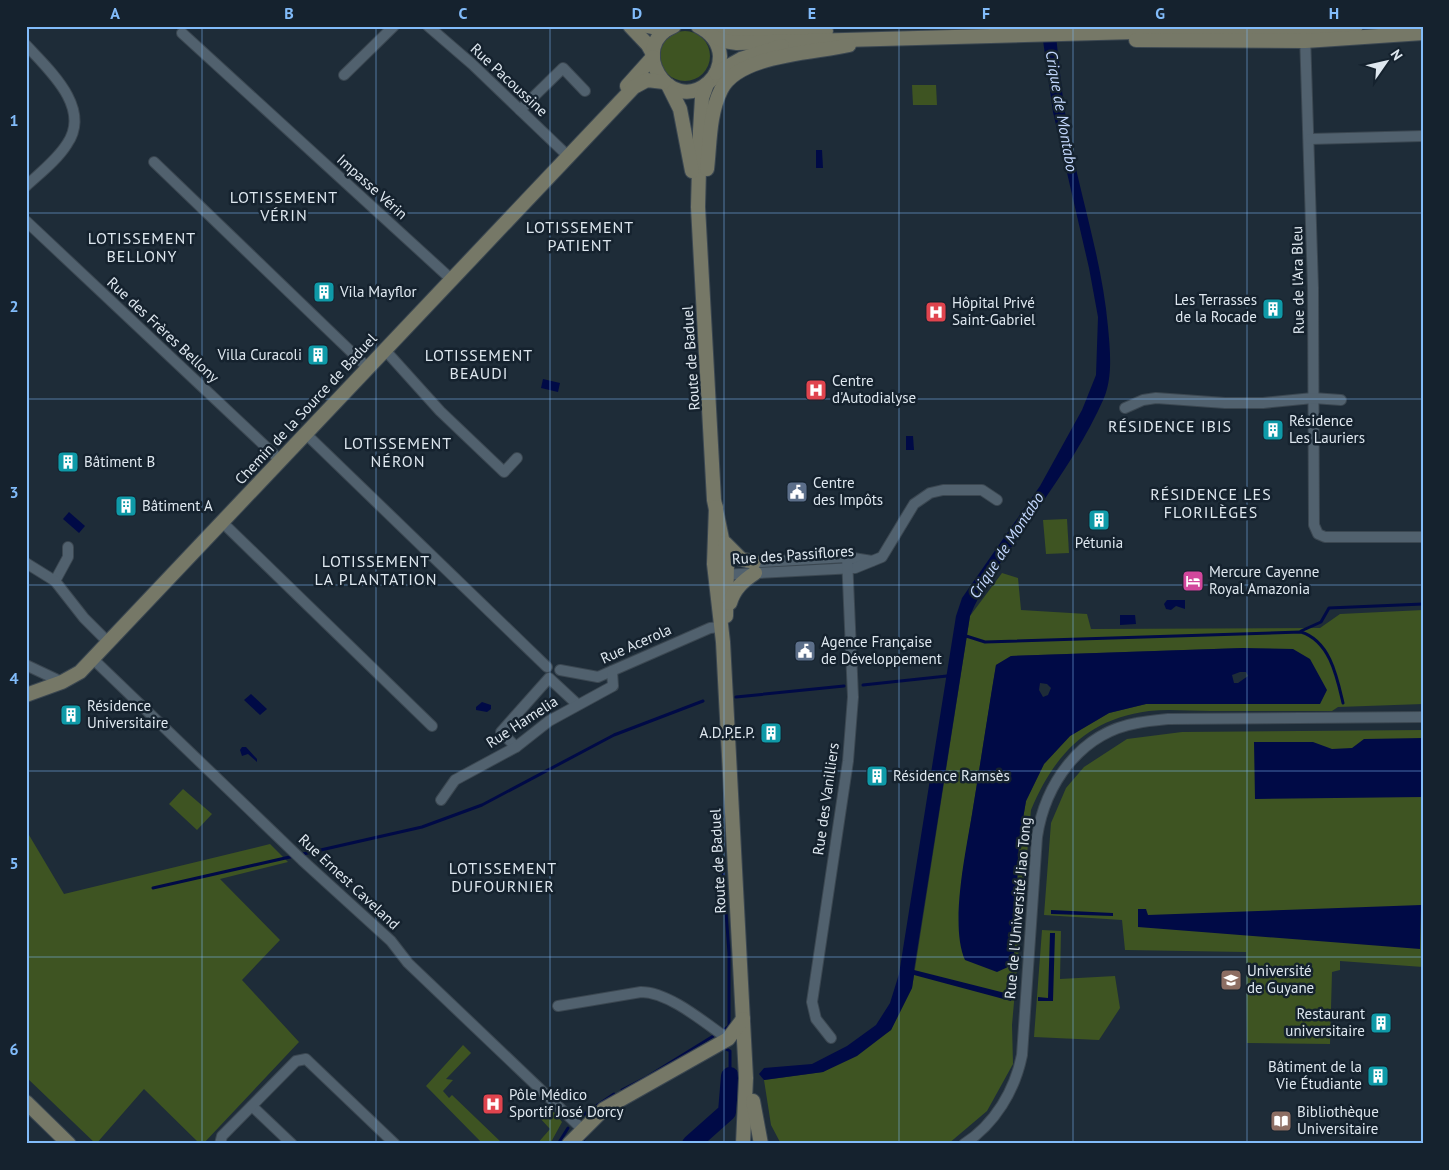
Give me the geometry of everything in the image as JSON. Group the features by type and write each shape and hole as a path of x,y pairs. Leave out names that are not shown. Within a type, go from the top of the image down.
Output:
{"main road":[{"name":"Route de Baduel","path":"630,26 648,45 653,56 656,71 678,102 686,130 698,207"},
{"path":"647,26 670,28"},
{"path":"699,26 715,31 824,31 860,34 877,38"},
{"path":"1305,35 1356,26"},
{"name":"Chemin de la Source de Baduel","path":"597,127 623,90 653,56 656,43 670,28"},
{"path":"715,31 724,41 738,43 1083,34 1144,41 1201,33 1305,35 1423,33"},
{"path":"715,31 719,50 716,73"},
{"path":"699,233 712,117 722,87 730,78 741,70 790,54 827,50 877,38"},
{"path":"707,84 716,73 741,59 810,40"},
{"name":"Chemin de la Source de Baduel","path":"26,695 62,682 80,672 93,660 451,279 641,81 652,80 688,91 707,84"},
{"name":"Route de Baduel","path":"707,84 702,98 698,207 716,507 721,569 727,611 723,642"},
{"name":"Route de Baduel","path":"716,507 724,542 721,569 722,627 746,1078 743,1144"},
{"path":"724,542 741,559 754,568 732,594 727,611"},
{"path":"569,1144 604,1109 728,1039 743,1019"},
{"path":"728,1039 745,1059"},
{"name":"Route de Baduel","path":"746,1078 761,1144"},
{"path":"26,1102 69,1144"}],"street":[{"path":"344,75 394,26"},
{"name":"Rue Pacoussine","path":"428,26 568,156"},
{"name":"Impasse Vérin","path":"182,33 451,279"},
{"name":"Rue de l'Ara Bleu","path":"1305,35 1310,138 1314,330 1312,398 1316,530 1318,534 1325,537 1423,537"},
{"path":"26,45 58,80 73,109 75,122 67,145 26,186"},
{"path":"520,110 563,68 585,91"},
{"path":"1310,138 1423,136"},
{"path":"154,162 368,368"},
{"name":"Rue des Frères Bellony","path":"26,221 280,460"},
{"path":"385,350 440,410 504,472 517,458"},
{"path":"1125,408 1143,400 1156,398 1225,403 1312,398 1341,400"},
{"path":"306,434 547,667"},
{"name":"Rue des Passiflores","path":"721,569 847,569 873,561 886,552 914,504 930,493 943,490 980,490 990,493 997,500"},
{"path":"222,522 432,726"},
{"path":"55,581 68,558 68,547"},
{"name":"Rue des Passiflores","path":"754,568 846,557 873,561"},
{"name":"Rue des Vanilliers","path":"831,1038 816,1019 812,1002 848,761 853,697 846,557"},
{"path":"26,563 55,581 84,618 109,643"},
{"name":"Rue Acerola","path":"560,670 598,677 710,628 722,627"},
{"name":"Rue Ernest Caveland","path":"93,660 292,851 390,941 408,963 582,1129"},
{"path":"26,665 62,682"},
{"name":"Rue Hamelia","path":"441,800 455,780 516,747 549,721 577,704 613,686 612,671"},
{"path":"516,747 501,732 549,678 577,704"},
{"name":"Rue de l'Université Jiao Tong","path":"966,1142 989,1121 1009,1096 1018,1073 1022,1055 1037,837 1041,813 1051,787 1069,762 1090,743 1103,735 1136,723 1168,719 1423,717"},
{"path":"558,1006 641,992 654,994 671,1002 728,1039"},
{"path":"220,1144 222,1136 296,1062 306,1059 395,1144"},
{"path":"252,1106 292,1144"}],"green space":[{"path":"685,31 695,33 703,38 708,46 710,56 708,66 703,74 695,79 685,81 675,79 667,74 662,66 660,56 662,46 667,38 675,33"},
{"path":"912,85 936,85 937,105 913,105"},
{"path":"1067,519 1069,553 1046,554 1043,520"},
{"path":"1002,573 1018,578 1021,610 1087,614 1091,629 1320,628 1340,614 1423,610 1423,704 1338,707 1332,711 1149,711 1127,715 1090,731 1075,743 1050,772 1031,810 1012,1025 1013,1064 987,1111 948,1144 781,1144 771,1125 764,1080 823,1072 891,1030 912,988 970,616","holes":["1243,648 1319,704 1146,704 1109,713 1070,736 1044,764 1026,801 1019,842 1016,890 959,929 962,877 996,665 1011,656"]},
{"path":"1423,730 1423,967 1340,961 1340,970 1332,972 1330,1044 1247,1043 1246,952 1125,950 1122,920 1044,915 1051,823 1066,788 1084,767 1127,739 1182,732"},
{"path":"183,789 212,814 197,830 169,804"},
{"path":"26,830 64,894 270,844 288,862 220,879 280,940 242,980 299,1042 203,1144 200,1144 144,1089 96,1144 26,1077"},
{"path":"1042,930 1061,931 1060,979 1115,976 1120,1008 1099,1040 1034,1037"},
{"path":"463,1045 471,1053 446,1079 453,1080 443,1091 449,1098 452,1095 503,1144 483,1144 426,1086"},
{"path":"553,1111 562,1122 550,1144 537,1144 550,1129 538,1116 542,1112 547,1117"}],"water":[{"path":"1041,26 1055,26 1069,135 1105,302 1110,354 1109,381 1104,398 1075,453 990,578 970,616 914,970 1013,995 1011,1001 914,975 912,988 891,1030 857,1056 823,1072 764,1080 759,1074 764,1068 812,1064 847,1046 876,1025 890,1003 899,974 956,616 962,598 1040,486 1082,410 1096,375 1098,317 1089,268 1053,112"},
{"path":"816,150 822,150 823,168 816,168"},
{"path":"543,379 560,383 558,392 541,388"},
{"path":"906,436 913,436 914,450 906,450"},
{"path":"69,512 85,526 79,533 63,519"},
{"path":"1167,600 1185,600 1185,609 1176,606 1171,610 1166,609 1164,604"},
{"path":"1120,615 1135,615 1136,624 1120,625"},
{"path":"1243,648 1293,649 1310,659 1327,690 1320,704 1146,704 1109,713 1070,736 1044,764 1026,801 1019,842 1014,957 1008,967 997,972 965,960 959,927 959,906 996,665 1011,656","holes":["1246,672 1248,676 1238,683 1234,683 1232,675","1040,683 1047,684 1051,688 1048,695 1043,697 1039,690"]},
{"path":"251,694 267,709 260,715 244,700"},
{"path":"482,702 491,705 491,709 487,712 476,710 476,707"},
{"path":"1423,738 1423,797 1255,799 1254,742 1313,742 1332,749 1352,748 1364,739"},
{"path":"242,747 246,747 257,759 257,762 248,754 242,756 240,750"},
{"path":"1421,905 1420,949 1138,927 1138,909 1146,909 1148,915"},
{"path":"1051,910 1113,913 1113,916 1051,914"},
{"path":"1050,933 1055,933 1053,1001 1038,1001 1038,997 1048,998"}],"waterway":[{"path":"1301,631 1321,622 1329,608 1423,604"},
{"path":"963,635 985,642 1301,632 1319,643 1331,661 1343,703"},
{"path":"863,685 947,676"},
{"path":"736,697 844,686"},
{"path":"153,888 422,827 482,805 614,735 703,701"},
{"path":"723,870 729,953 729,1026 724,1030"},
{"path":"622,1090 647,1077 715,1035"},
{"path":"722,1047 730,1051 730,1076"},
{"name":"Crique de Montabo","path":"691,1144 727,1112 730,1076"},
{"path":"580,1117 614,1094"},
{"path":"558,1144 568,1128"},
{"path":"580,1144 586,1136"}],"place":[{"name":"Vila Mayflor","path":"324,292"},
{"name":"Les Terrasses de la Rocade","path":"1273,309"},
{"name":"Hôpital Privé Saint-Gabriel","path":"936,312"},
{"name":"Villa Curacoli","path":"318,355"},
{"name":"Centre d'Autodialyse","path":"816,390"},
{"name":"Résidence Les Lauriers","path":"1273,430"},
{"name":"Bâtiment B","path":"68,462"},
{"name":"Centre des Impôts","path":"797,492"},
{"name":"Bâtiment A","path":"126,506"},
{"name":"Pétunia","path":"1099,520"},
{"name":"Mercure Cayenne Royal Amazonia","path":"1193,581"},
{"name":"Agence Française de Développement","path":"805,651"},
{"name":"Résidence Universitaire","path":"71,715"},
{"name":"A.D.P.E.P.","path":"771,733"},
{"name":"Résidence Ramsès","path":"877,776"},
{"name":"Université de Guyane","path":"1231,980"},
{"name":"Restaurant universitaire","path":"1381,1023"},
{"name":"Bâtiment de la Vie Étudiante","path":"1378,1076"},
{"name":"Pôle Médico Sportif José Dorcy","path":"493,1104"},
{"name":"Bibliothèque Universitaire","path":"1281,1121"}],"district":[{"name":"LOTISSEMENT VÉRIN","path":"284,206"},
{"name":"LOTISSEMENT PATIENT","path":"580,236"},
{"name":"LOTISSEMENT BELLONY","path":"142,247"},
{"name":"LOTISSEMENT BEAUDI","path":"479,364"},
{"name":"RÉSIDENCE IBIS","path":"1170,426"},
{"name":"LOTISSEMENT NÉRON","path":"398,452"},
{"name":"RÉSIDENCE LES FLORILÈGES","path":"1211,503"},
{"name":"LOTISSEMENT LA PLANTATION","path":"376,570"},
{"name":"LOTISSEMENT DUFOURNIER","path":"503,877"}]}
